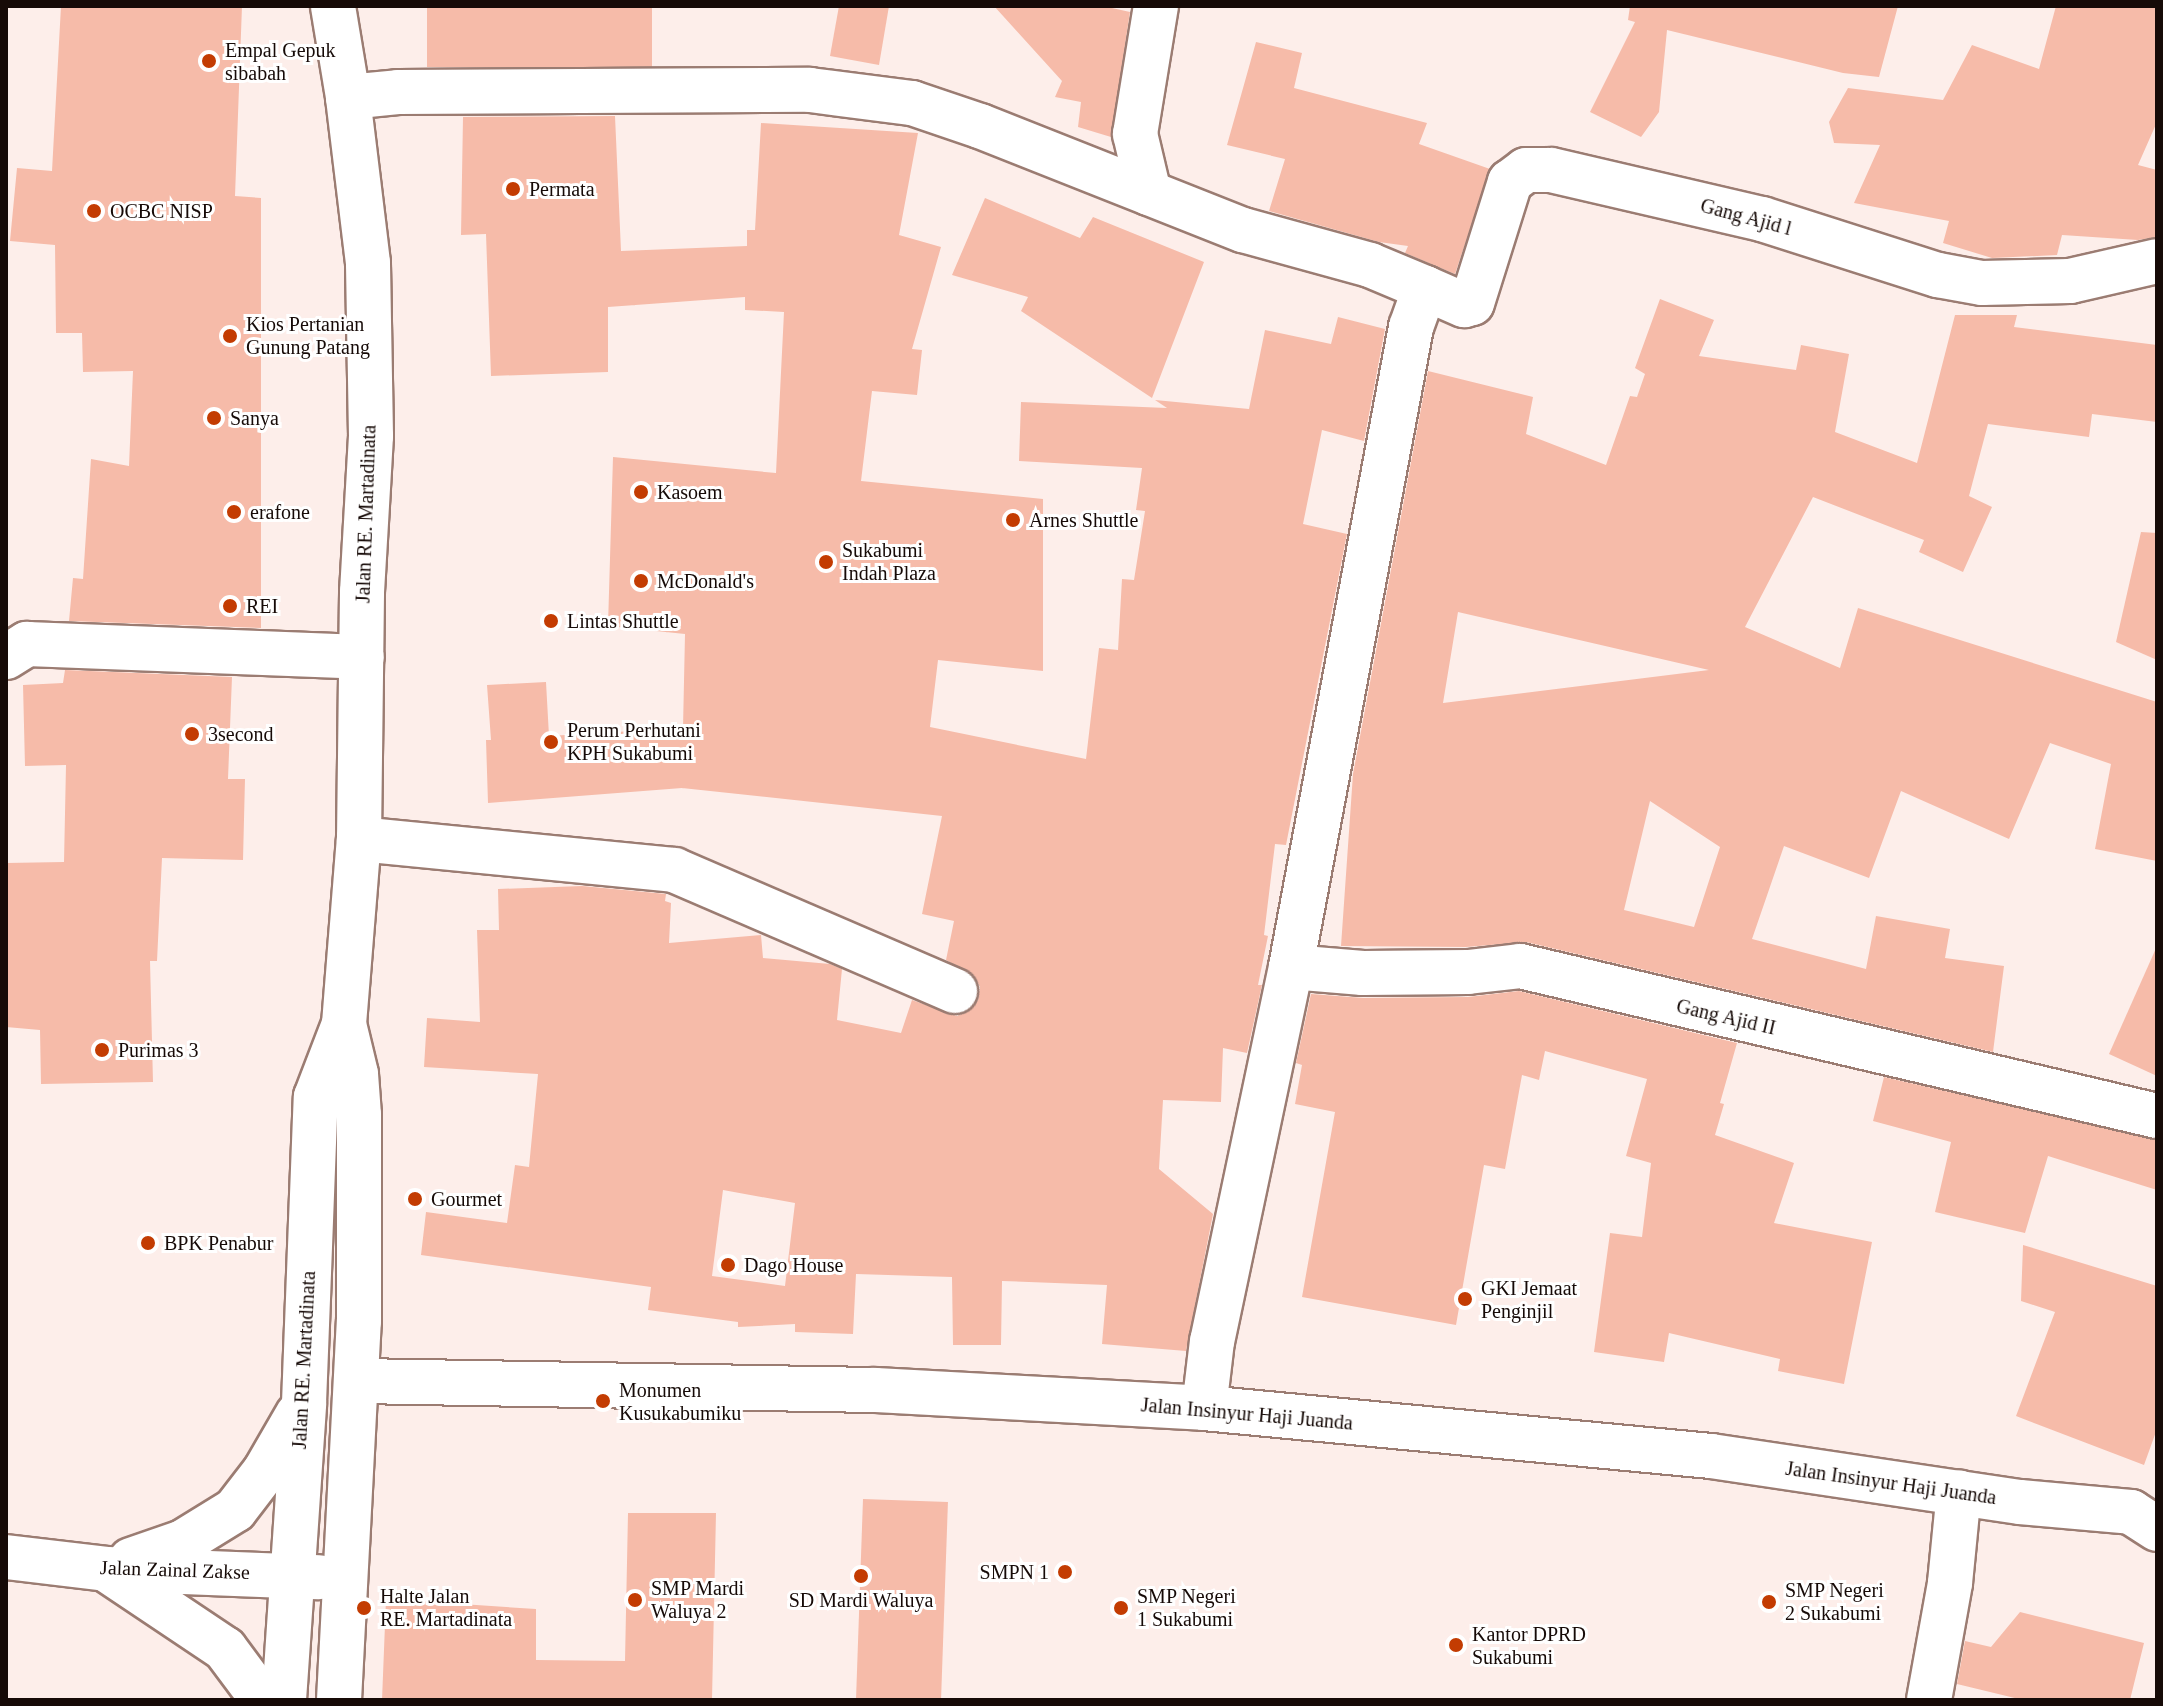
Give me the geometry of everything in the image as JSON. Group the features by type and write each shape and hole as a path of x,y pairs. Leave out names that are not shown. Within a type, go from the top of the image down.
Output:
{"street":[{"name":"Jalan RE. Martadinata","path":"284,1700 304,1403 316,1097 344,1024 359,839 362,657 371,436 368,263 348,97 333,6"},
{"path":"1149,193 1135,134 1156,6"},
{"path":"348,97 398,92 810,90 912,103 976,124 1243,230 1370,265 1425,288 1411,327 1291,967 1212,1341 1204,1408"},
{"name":"Gang Ajid l","path":"1425,288 1464,305 1472,303 1510,182 1526,170 1551,170 1762,219 1938,275 1982,283 2070,281 2157,261"},
{"path":"6,657 27,644 362,657"},
{"path":"359,839 674,870 955,991"},
{"name":"Gang Ajid II","path":"1291,967 1363,973 1468,972 1520,966 2157,1116"},
{"name":"Jalan RE. Martadinata","path":"339,1700 358,1381 359,1115 356,1074 344,1024"},
{"name":"Jalan Insinyur Haji Juanda","path":"358,1381 875,1390 1204,1408 1711,1456 2148,1516"},
{"path":"106,1569 183,1542 235,1510 265,1471 304,1403"},
{"path":"1929,1700 1950,1583 1959,1492"},
{"name":"Jalan Zainal Zakse","path":"6,1557 106,1569 291,1573 345,1579"},
{"path":"106,1569 225,1649 263,1700"}],"building":[{"path":"61,6 242,6 235,196 261,198 261,628 69,621 73,578 83,579 91,459 129,466 133,371 83,372 82,333 56,333 55,245 10,241 17,168 52,171"},
{"path":"427,6 652,6 652,67 427,67"},
{"path":"839,6 889,6 879,65 830,56"},
{"path":"994,6 1103,6 1130,12 1111,137 1078,127 1081,102 1055,97 1062,81"},
{"path":"1630,6 1898,6 1879,77 1843,73 1667,30 1659,112 1641,137 1590,112 1635,22 1628,20"},
{"path":"2056,6 2157,6 2157,122 2138,165 2157,170 2157,237 2138,240 2062,235 2057,255 1992,258 1943,243 1949,221 1854,203 1880,145 1834,143 1829,122 1848,88 1943,100 1972,45 2039,69"},
{"path":"1256,42 1302,53 1294,88 1427,123 1419,144 1490,169 1455,274 1405,253 1408,246 1379,242 1269,211 1285,159 1227,145"},
{"path":"615,116 621,251 747,246 747,230 755,230 761,123 918,133 899,235 941,247 912,349 922,350 917,395 872,391 861,481 1043,499 1043,671 938,660 930,727 1086,759 1099,648 1118,650 1122,579 1134,580 1145,511 1136,510 1142,468 1019,461 1021,402 1167,408 1155,400 1249,409 1265,330 1331,344 1338,317 1385,329 1364,441 1322,430 1303,524 1347,534 1286,845 1275,844 1264,935 1268,936 1258,985 1262,985 1247,1053 1223,1048 1221,1102 1163,1100 1159,1169 1213,1214 1186,1351 1102,1344 1107,1285 1002,1281 1001,1345 953,1345 952,1277 856,1274 853,1334 795,1332 795,1324 738,1327 738,1322 648,1310 651,1287 421,1255 426,1212 507,1223 515,1165 529,1167 538,1074 424,1067 427,1018 480,1022 477,930 499,930 498,889 582,886 666,894 665,901 671,903 669,943 761,935 763,958 830,964 842,969 837,1020 901,1033 912,1000 957,1016 970,1010 978,1000 980,987 974,976 946,960 954,921 922,914 942,816 682,788 488,803 486,740 491,740 487,685 546,682 549,736 683,728 685,634 608,626 613,457 776,473 784,312 745,310 745,297 608,307 608,372 491,376 486,234 461,235 463,117","holes":["723,1190 795,1203 785,1286 712,1276"]},
{"path":"985,198 1080,238 1093,217 1204,262 1152,398 1021,311 1028,297 952,275"},
{"path":"1660,299 1714,320 1699,356 1796,370 1801,345 1849,354 1835,432 1917,463 1955,315 2017,315 2014,327 2157,345 2157,422 2092,414 2089,437 1988,424 1969,496 1992,507 1963,572 1919,552 1924,540 1813,497 1745,627 1840,668 1858,608 2157,702 2157,861 2095,849 2111,764 2050,743 2009,839 1901,791 1869,878 1784,846 1752,939 1866,969 1876,916 1950,929 1945,958 2004,966 1993,1052 1526,942 1466,947 1341,946 1353,774 1428,371 1533,397 1526,434 1606,465 1630,396 1637,397 1645,374 1635,368","holes":["1458,612 1709,670 1443,703","1650,801 1720,847 1694,927 1624,910"]},
{"path":"2141,532 2157,533 2157,660 2116,642"},
{"path":"65,670 232,677 228,779 245,779 243,860 162,858 157,961 150,961 153,1082 41,1084 40,1030 6,1027 6,863 64,862 66,765 25,766 23,685 63,683"},
{"path":"2157,946 2157,1076 2109,1054"},
{"path":"1519,991 1737,1043 1720,1103 1724,1104 1715,1135 1794,1163 1774,1223 1872,1242 1844,1384 1778,1371 1780,1359 1669,1333 1664,1362 1594,1352 1610,1233 1642,1237 1651,1163 1626,1156 1647,1079 1545,1051 1539,1080 1522,1075 1505,1169 1484,1165 1456,1325 1302,1297 1335,1112 1295,1104 1302,1065 1296,1063 1311,994 1363,998 1468,997"},
{"path":"1884,1077 2157,1140 2157,1190 2048,1156 2025,1233 1935,1212 1951,1142 1873,1121"},
{"path":"2023,1245 2157,1286 2157,1429 2144,1465 2016,1416 2055,1312 2021,1301"},
{"path":"863,1499 948,1502 941,1700 856,1700"},
{"path":"628,1513 716,1513 712,1700 382,1700 386,1599 536,1609 536,1660 625,1661"},
{"path":"2020,1612 2144,1643 2130,1700 2023,1700 1957,1684 1965,1641 1991,1647"}],"place":[{"name":"Empal Gepuk sibabah","path":"209,61"},
{"name":"Permata","path":"513,189"},
{"name":"OCBC NISP","path":"94,211"},
{"name":"Kios Pertanian Gunung Patang","path":"230,336"},
{"name":"Sanya","path":"214,418"},
{"name":"Kasoem","path":"641,492"},
{"name":"erafone","path":"234,512"},
{"name":"Arnes Shuttle","path":"1013,520"},
{"name":"Sukabumi Indah Plaza","path":"826,562"},
{"name":"McDonald's","path":"641,581"},
{"name":"REI","path":"230,606"},
{"name":"Lintas Shuttle","path":"551,621"},
{"name":"3second","path":"192,734"},
{"name":"Perum Perhutani KPH Sukabumi","path":"551,742"},
{"name":"Purimas 3","path":"102,1050"},
{"name":"Gourmet","path":"415,1199"},
{"name":"BPK Penabur","path":"148,1243"},
{"name":"Dago House","path":"728,1265"},
{"name":"GKI Jemaat Penginjil","path":"1465,1299"},
{"name":"Monumen Kusukabumiku","path":"603,1401"},
{"name":"SMPN 1","path":"1065,1572"},
{"name":"SD Mardi Waluya","path":"861,1576"},
{"name":"SMP Mardi Waluya 2","path":"635,1600"},
{"name":"SMP Negeri 2 Sukabumi","path":"1769,1602"},
{"name":"Halte Jalan RE. Martadinata","path":"364,1608"},
{"name":"SMP Negeri 1 Sukabumi","path":"1121,1608"},
{"name":"Kantor DPRD Sukabumi","path":"1456,1645"}]}
